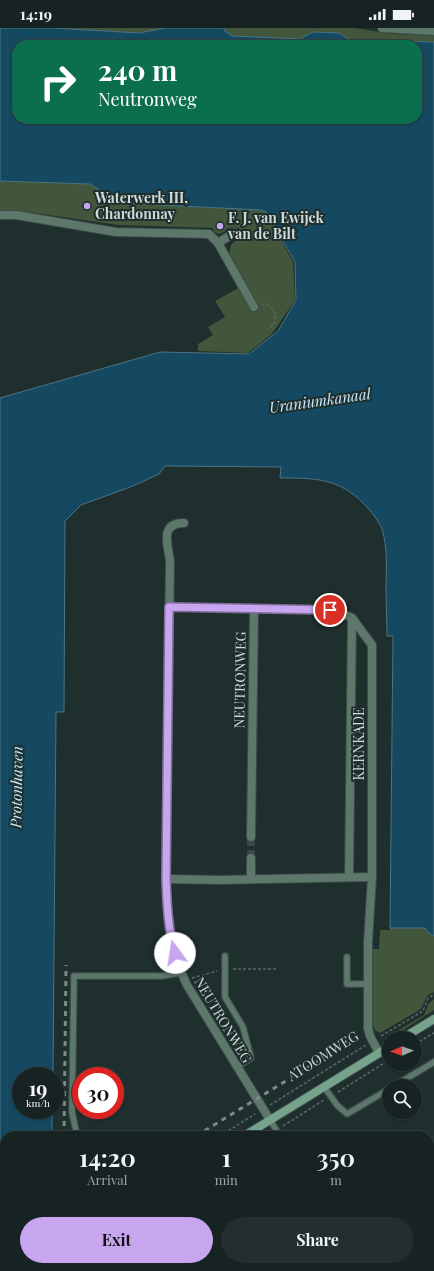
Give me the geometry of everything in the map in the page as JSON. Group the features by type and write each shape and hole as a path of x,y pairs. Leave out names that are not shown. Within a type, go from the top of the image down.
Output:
{"street":[{"path":"382,28 434,31"},
{"path":"0,215 16,215 116,232 209,234 218,243 254,307"},
{"path":"218,243 234,233"},
{"name":"NEUTRONWEG","path":"184,523 175,523 169,527 167,533 170,561 166,879 167,908 171,939 181,972 187,985 262,1110 270,1120"},
{"path":"169,607 330,610 342,612 352,618"},
{"name":"NEUTRONWEG","path":"251,837 254,609"},
{"name":"KERNKADE","path":"349,877 352,618"},
{"name":"KERNKADE","path":"352,618 372,644 372,877 368,942 368,1028 379,1053"},
{"path":"251,858 251,879"},
{"path":"166,879 372,877"},
{"path":"415,1031 434,1019"},
{"name":"ATOOMWEG","path":"252,1131 382,1051"}],"lane":[{"path":"225,956 225,997 243,1026 251,1058 236,1067"},
{"path":"347,957 347,984 368,984"},
{"path":"76,1131 72,1112 74,976 161,976 181,972"},
{"path":"406,1079 434,1062"},
{"path":"324,1086 337,1105 347,1114 382,1093"},
{"path":"270,1120 277,1131"}],"path":[{"path":"254,307 266,304 274,311 276,317 275,322 268,330"},
{"name":"ATOOMWEG","path":"228,1131 373,1041 420,1014 425,1008 428,998 434,995"},
{"path":"422,1040 434,1033"}],"green space":[{"path":"53,28 165,28 139,33"},
{"path":"225,28 355,28 394,34 434,35 434,42 422,42 422,40 350,40 339,33 313,32 301,39 232,36 224,30"},
{"path":"0,181 90,184 120,203 261,210 266,212 293,262 295,300 272,334 248,353 198,351 198,344 213,335 208,327 225,317 215,301 244,285 229,254 231,245 239,237 239,228 228,228 219,234 214,232 213,228 118,225 35,213 0,210"},
{"path":"390,928 425,928 434,936 434,992 427,996 421,1009 380,1033 375,1030 373,1025 373,949 379,949 380,930 390,930"},
{"path":"434,999 434,1010 402,1031 397,1031 424,1015 429,1003"}],"water":[{"path":"0,28 53,28 139,33 165,28 225,28 224,30 232,36 300,39 313,32 339,33 350,40 12,40 12,124 422,124 422,42 434,42 434,936 425,928 390,928 393,636 387,636 386,559 382,529 372,513 355,495 335,484 325,481 304,478 280,478 281,467 165,466 159,474 133,486 81,505 65,521 64,712 56,712 53,1067 12,1067 12,1119 52,1119 52,1131 0,1131 0,398 160,352 249,354 278,331 296,300 295,262 266,212 261,210 120,203 90,184 0,181"}],"tunnel":[{"path":"251,837 251,858"}],"railway":[{"path":"64,1131 66,965"},
{"path":"204,1131 330,1054"}],"place":[{"name":"Waterwerk III, Chardonnay","path":"87,206"},
{"name":"F. J. van Ewijck van de Bilt","path":"220,226"}],"route":[{"path":"175,953 171,939 167,908 166,879 169,607 330,610"}],"water label":[{"name":"Uraniumkanaal","path":"320,401"},
{"name":"Protonhaven","path":"17,787"}]}
